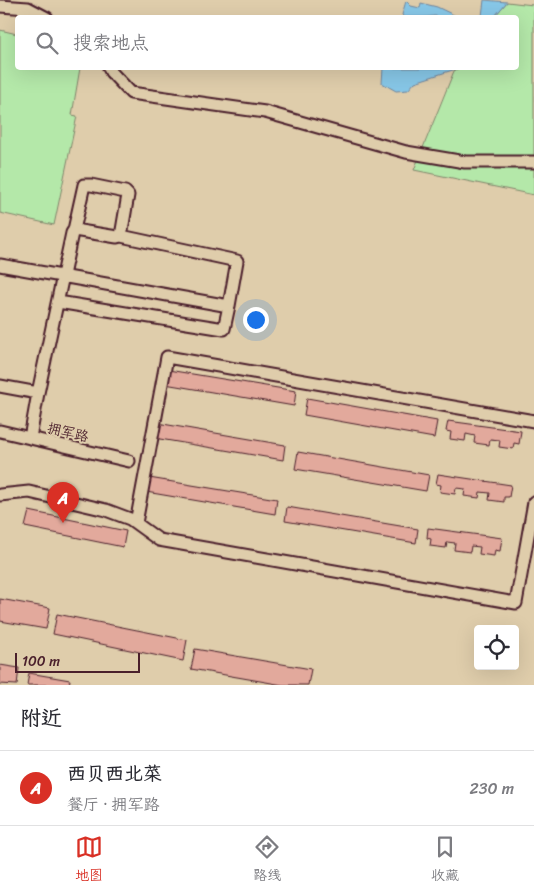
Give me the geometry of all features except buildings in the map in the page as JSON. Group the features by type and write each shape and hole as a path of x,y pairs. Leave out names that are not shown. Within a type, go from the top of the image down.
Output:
{"street":[{"path":"0,6 27,4 43,15"},
{"path":"110,70 131,93 265,112 380,146 416,154 465,162 534,162"},
{"path":"30,438 72,233 84,185 125,192 128,195 122,236"},
{"path":"58,302 224,329 237,261 122,236 117,237 74,230"},
{"path":"0,266 229,306"},
{"path":"136,523 167,357 534,420"},
{"path":"0,386 38,393"},
{"name":"拥军路","path":"0,431 129,461"},
{"path":"0,496 29,492 106,510 130,518 159,540 516,603 534,502"}],"green space":[{"path":"507,2 534,4 534,195 414,170 454,71 519,70 519,15 496,15"},
{"path":"0,30 15,34 15,70 80,70 72,115 77,116 54,225 0,213"}],"water":[{"path":"484,0 507,2 496,15 482,15"},
{"path":"406,1 411,6 420,8 421,3 437,7 454,15 402,15"},
{"path":"383,70 453,70 415,82 408,90 396,91 382,83"}],"place":[{"name":"西贝西北菜","path":"63,523"}]}
